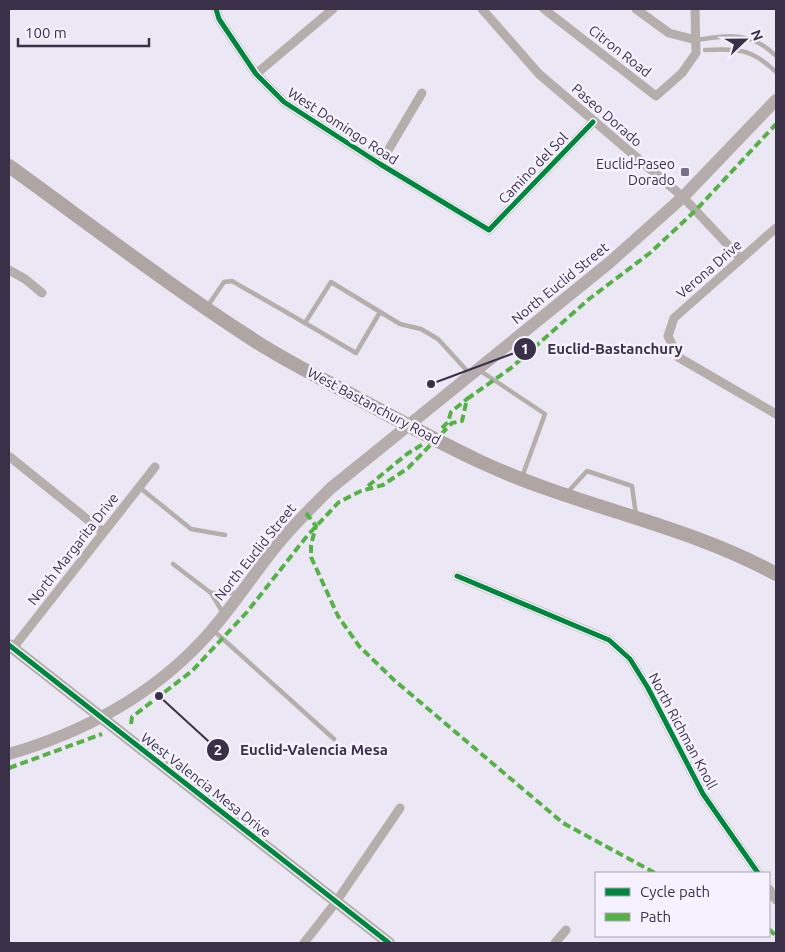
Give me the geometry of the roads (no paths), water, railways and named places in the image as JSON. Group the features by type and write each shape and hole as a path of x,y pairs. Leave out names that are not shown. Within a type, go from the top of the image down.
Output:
{"main road":[{"name":"North Euclid Street","path":"9,754 67,735 101,718 167,673 212,629 295,524 324,494 609,264 683,198 776,100"},
{"name":"West Bastanchury Road","path":"9,166 206,308 280,356 410,426 482,463 521,479 565,495 636,516 708,542 776,574"},
{"name":"West Valencia Mesa Drive","path":"11,646 389,943"}],"street":[{"name":"West Domingo Road","path":"216,9 220,19 256,74 284,102 380,164 489,230"},
{"path":"256,74 333,9"},
{"name":"Paseo Dorado","path":"482,9 539,74 683,198 741,259"},
{"path":"636,9 668,33 696,40"},
{"path":"695,9 696,52 705,50"},
{"name":"Citron Road","path":"550,11 656,96 682,73 696,52"},
{"path":"380,164 422,93"},
{"name":"Camino del Sol","path":"489,230 593,122"},
{"name":"Verona Drive","path":"776,228 674,318 668,336 678,357 776,414"},
{"path":"9,270 25,279 42,293"},
{"path":"10,457 103,532"},
{"name":"North Margarita Drive","path":"11,646 155,467"},
{"name":"North Richman Knoll","path":"457,576 609,640 630,659 648,688 703,794 757,872"},
{"path":"304,943 336,902 400,808"},
{"path":"555,943 566,930"}],"lane":[{"path":"696,40 728,35 744,37 756,40 776,56"},
{"path":"705,50 726,49 756,54 776,72"},
{"path":"206,308 224,282 232,281 356,353 380,312"},
{"path":"304,323 330,282 400,324 421,329 438,339 474,372 546,414 521,479"},
{"path":"565,495 587,471 632,486 636,516"},
{"path":"139,487 191,529 225,535"},
{"path":"173,564 211,593 224,615"},
{"path":"211,593 241,593"},
{"path":"212,629 334,739"}],"place":[{"name":"Euclid-Paseo Dorado","path":"685,172"},
{"name":"Euclid-Bastanchury","path":"431,384"},
{"name":"Euclid-Valencia Mesa","path":"159,696"}]}
